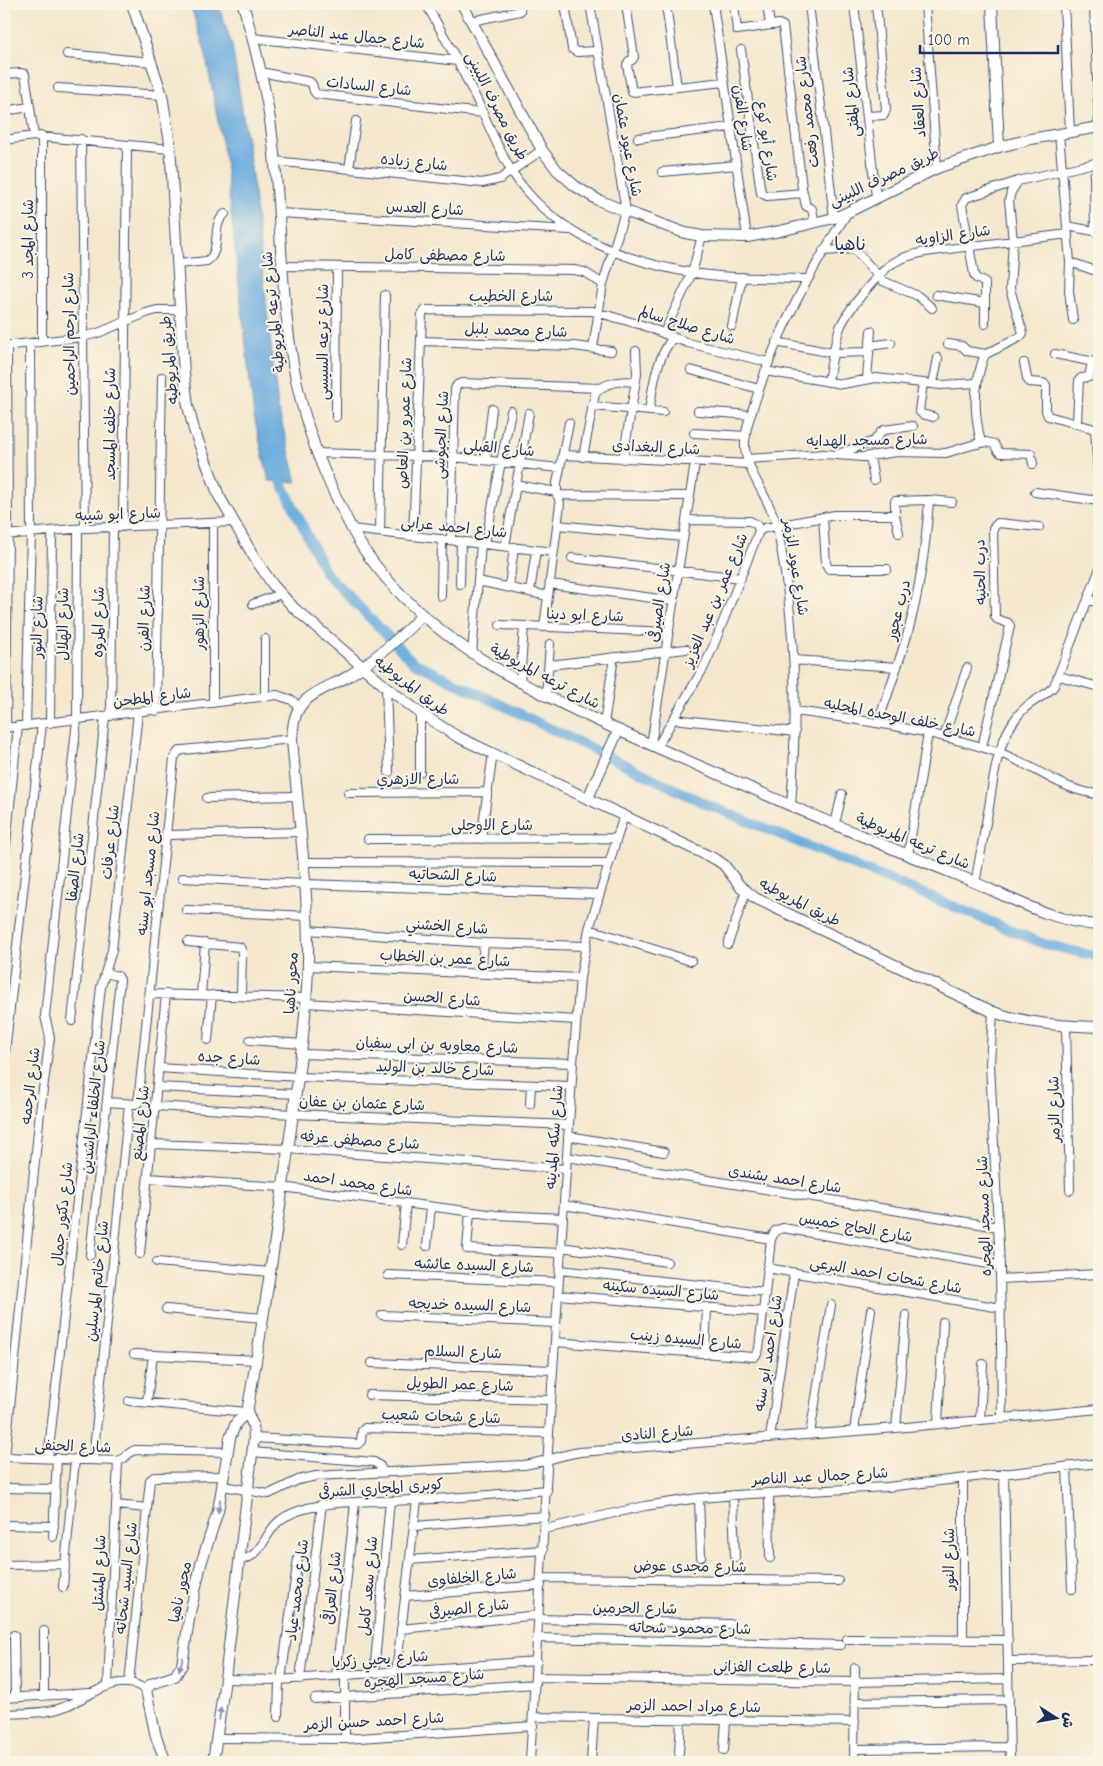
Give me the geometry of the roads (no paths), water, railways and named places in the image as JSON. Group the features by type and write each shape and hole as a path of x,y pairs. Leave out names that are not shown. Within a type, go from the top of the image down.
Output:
{"main road":[{"name":"طريق المريوطيه","path":"132,4 162,95 170,149 184,374 194,430 219,496 254,556 280,594 386,688 420,713 458,737 717,860 724,865 740,886 755,898 1009,1018 1066,1026 1099,1027"},
{"name":"شارع ترعه المريوطية","path":"243,4 261,72 270,121 275,161 289,342 305,417 316,453 351,529 372,560 419,619 520,683 604,724 616,735 654,746 975,883 1064,918 1086,924 1099,925"},
{"name":"طريق مصرف اللبينى","path":"462,4 542,150 557,170 575,186 598,200 670,229 702,236 747,237 834,218 937,168 999,147 1099,126"},
{"path":"992,4 999,147"},
{"path":"299,708 311,696 362,667 392,645 419,619"},
{"name":"محور ناهيا","path":"146,1690 151,1684 175,1676 182,1665 195,1588 216,1520 232,1430 247,1412 257,1360 296,1094 306,1001 308,930 292,739 294,719 299,708"},
{"path":"588,798 616,735"},
{"name":"محور ناهيا","path":"213,1762 254,1438 253,1424 247,1412"},
{"path":"146,1690 156,1737 166,1762"}],"street":[{"name":"طريق مصرف اللبينى","path":"426,4 458,61 512,171 534,200 570,230 612,251 692,273 742,277 807,278"},
{"path":"472,21 520,11 521,4"},
{"path":"565,4 572,49 576,52 597,51"},
{"name":"شارع عبود عثمان","path":"590,4 624,200 624,211 603,284 593,348"},
{"path":"626,4 634,57 627,65 631,91 634,93 724,82"},
{"path":"666,4 678,87"},
{"name":"شارع الفرن","path":"713,4 747,237"},
{"path":"734,4 738,30 770,25 781,25 784,29 803,193 806,206 812,209 815,223"},
{"path":"767,4 770,25"},
{"name":"شارع محمد رفعت","path":"808,4 834,218"},
{"name":"شارع المفتى","path":"854,4 876,197"},
{"path":"867,116 884,115 886,109 876,4"},
{"name":"شارع العقاد","path":"924,4 937,168"},
{"path":"1064,4 1070,132"},
{"path":"1094,4 1099,126"},
{"name":"شارع جمال عبد الناصر","path":"252,38 458,61"},
{"name":"شارع أبو كوع","path":"741,50 760,190 767,196 803,193"},
{"path":"67,54 152,62"},
{"name":"شارع المجد 3","path":"4,74 20,72 24,74 38,136 42,342"},
{"name":"شارع السادات","path":"261,72 310,82 316,94 483,113"},
{"path":"58,88 162,95"},
{"path":"4,111 30,107"},
{"path":"349,169 356,121"},
{"path":"638,138 731,126"},
{"path":"1059,134 1068,230 1069,291 1073,320"},
{"path":"4,140 38,136 170,149"},
{"name":"شارع ارحم الراحمين","path":"81,139 81,529"},
{"name":"شارع خلف المسجد","path":"124,527 124,322 127,145"},
{"name":"شارع زياده","path":"275,161 482,183 500,179 542,150"},
{"path":"985,324 985,283 976,278 969,247 962,205 966,198 1018,181 1099,162"},
{"path":"662,172 736,165"},
{"path":"1094,174 1097,231"},
{"path":"1018,181 1011,192 1009,201 1013,241 1010,289 1023,333 1020,337 986,354 977,383 975,411 980,443 991,442 1001,453 1031,453 1033,464"},
{"name":"شارع عبود الزمر","path":"791,806 795,711 794,660 790,618 777,526 768,502 748,461 746,436 751,414 776,342 807,278 848,212"},
{"name":"شارع العدس","path":"279,213 570,230"},
{"path":"178,264 207,261 210,259 215,251 219,220 225,214"},
{"name":"شارع الزاويه","path":"828,382 833,353 842,324 852,308 878,276 891,264 908,256 926,252 1013,241 1068,230 1097,231"},
{"path":"664,333 692,273 702,236"},
{"path":"823,251 854,249 878,276 892,286 918,296 932,308"},
{"path":"1070,262 1099,272"},
{"name":"شارع مصطفى كامل","path":"283,266 574,270 584,272 603,284"},
{"name":"شارع ترعه السيسى","path":"336,417 337,267"},
{"path":"732,326 742,277"},
{"path":"936,294 985,303"},
{"path":"380,532 386,296"},
{"path":"5,728 6,346 82,337 98,333 157,310 180,310"},
{"name":"شارع الخطيب","path":"423,312 431,310 572,310 598,312"},
{"name":"شارع عمرو بن العاص","path":"413,536 423,312"},
{"name":"شارع صلاح سالم","path":"598,312 712,350 768,362"},
{"path":"868,378 868,349 871,331"},
{"path":"649,411 657,364 673,337"},
{"name":"شارع محمد بلبل","path":"421,341 593,348 611,351"},
{"path":"776,342 833,353 868,349 891,343"},
{"path":"4,864 22,726 31,533 30,344"},
{"path":"948,344 962,346 967,351 986,354"},
{"path":"623,459 636,382 636,351"},
{"path":"1055,354 1095,363 1089,377 1079,380 1076,423"},
{"path":"933,384 938,358"},
{"path":"1024,363 1029,382 1046,385 1046,411 1048,416 1095,429 1099,477"},
{"path":"691,370 759,389"},
{"path":"765,371 849,384 868,378 933,384 977,383"},
{"name":"شارع الفرن","path":"156,711 162,378"},
{"path":"583,457 595,394 601,388 622,381 636,382"},
{"path":"923,383 919,411 922,414 933,417"},
{"name":"شارع الجيوشى","path":"451,540 455,389 458,384 601,388"},
{"path":"592,406 663,412"},
{"path":"486,460 492,409"},
{"path":"698,411 751,414"},
{"path":"472,654 483,544 511,412"},
{"path":"506,546 529,413"},
{"path":"544,627 560,504 557,494 560,468 568,423"},
{"path":"836,455 874,441 880,432 884,430 913,426"},
{"path":"694,433 746,436"},
{"name":"شارع مسجد الهدايه","path":"748,461 836,455 870,457 896,452 946,453 980,443"},
{"name":"شارع القبلى","path":"316,453 453,457 560,468"},
{"name":"شارع البغدادى","path":"563,455 695,463 748,461"},
{"path":"870,457 874,480"},
{"name":"شارع الصيرفى","path":"654,746 666,651 695,463"},
{"path":"516,485 557,494 690,496"},
{"path":"1035,492 1099,501"},
{"path":"899,533 895,515 894,504 896,501 929,500 952,502"},
{"name":"درب عجور","path":"878,723 912,615 922,565 929,500"},
{"name":"شارع عمر بن عبد العزيز","path":"654,746 674,718 704,667 759,531 823,517 895,515"},
{"path":"823,517 826,564 829,569 887,569"},
{"path":"686,520 750,521 757,525 759,531"},
{"name":"شارع ابو شيبه","path":"6,535 113,527 234,522"},
{"name":"شارع الزهور","path":"213,523 213,703"},
{"name":"درب الحنيه","path":"982,747 1009,624 997,619 995,616 994,526 998,523 1039,528"},
{"path":"557,526 683,536"},
{"name":"شارع المروه","path":"108,717 113,527"},
{"name":"شارع الهلال","path":"76,720 81,529"},
{"name":"شارع احمد عرابى","path":"351,529 554,552"},
{"name":"شارع النور","path":"4,1061 46,723 52,531"},
{"path":"441,596 442,539"},
{"path":"460,584 461,541"},
{"path":"509,587 514,547"},
{"path":"530,592 536,550"},
{"path":"572,558 741,578"},
{"path":"975,883 998,752 1007,732 1019,714 1027,705 1050,691 1059,676 1099,571"},
{"path":"478,581 548,596"},
{"path":"550,584 674,601"},
{"path":"253,604 280,594"},
{"path":"1088,600 1099,602"},
{"name":"شارع ابو دينا","path":"500,625 669,632"},
{"path":"520,683 524,626"},
{"path":"265,639 265,697"},
{"path":"546,696 550,644"},
{"path":"549,665 686,649"},
{"path":"604,724 614,657"},
{"path":"794,660 897,666"},
{"path":"944,737 967,668"},
{"path":"1059,676 1099,688"},
{"path":"386,688 389,772"},
{"name":"شارع المطحن","path":"5,728 277,695 292,700 299,708"},
{"name":"شارع خلف الوحده المحليه","path":"795,711 878,723 982,747 1019,760 1072,788 1099,794"},
{"name":"شارع عرفات","path":"105,974 112,950 138,713"},
{"path":"420,713 420,772"},
{"name":"شارع الصفا","path":"72,1021 108,717"},
{"path":"674,718 795,732"},
{"name":"شارع الرحمه","path":"4,1457 40,1112 50,1037 49,1028 45,1020 45,1012 76,720"},
{"path":"908,855 928,734"},
{"name":"شارع مسجد ابو سنه","path":"129,1104 138,1103 174,758 178,752 292,739"},
{"path":"481,839 493,753"},
{"name":"شارع الازهري","path":"348,793 488,792"},
{"path":"834,824 842,794"},
{"path":"207,798 296,796"},
{"name":"شارع سكه المدينه","path":"547,1488 571,1086 580,978 589,929 624,815"},
{"path":"166,835 300,832"},
{"name":"شارع الاوجلى","path":"368,839 616,838"},
{"path":"303,862 608,863"},
{"path":"182,878 305,884"},
{"name":"شارع الشحاتيه","path":"305,884 599,894"},
{"path":"728,944 746,891"},
{"path":"186,910 307,916"},
{"path":"589,929 691,962"},
{"name":"شارع الخشني","path":"308,930 484,943 585,946"},
{"path":"188,942 237,946 242,949 241,995"},
{"path":"201,995 205,943"},
{"path":"482,974 484,943"},
{"name":"شارع عمر بن الخطاب","path":"308,966 580,978"},
{"name":"شارع الخلفاء الراشدين","path":"90,1255 120,978 105,974"},
{"name":"شارع دكتور جمال","path":"48,1458 101,987 105,974"},
{"name":"شارع الحسن","path":"150,994 241,995 576,1020"},
{"name":"شارع المصنع","path":"140,1254 166,994"},
{"path":"208,1040 212,995"},
{"name":"شارع مسجد الهجره","path":"994,1012 990,1064 1000,1266 1002,1419"},
{"name":"شارع الزمر","path":"1066,1026 1070,1190"},
{"name":"شارع معاويه بن ابى سفيان","path":"250,1040 302,1049 573,1063"},
{"name":"شارع جده","path":"159,1068 298,1077"},
{"name":"شارع خالد بن الوليد","path":"298,1077 571,1086"},
{"path":"530,1104 532,1084"},
{"path":"157,1087 296,1094"},
{"path":"107,1102 129,1104"},
{"name":"شارع خاتم المرسلين","path":"93,1460 129,1104"},
{"name":"شارع عثمان بن عفان","path":"155,1106 293,1114 569,1124"},
{"path":"568,1136 664,1152"},
{"name":"شارع مصطفى عرفه","path":"151,1144 288,1149 566,1169"},
{"name":"شارع احمد بشندى","path":"567,1157 998,1228"},
{"name":"شارع محمد احمد","path":"148,1178 282,1187 512,1217 563,1218"},
{"path":"402,1245 406,1203"},
{"path":"564,1205 771,1239"},
{"path":"427,1246 431,1207"},
{"path":"470,1212 467,1249 561,1250 667,1262"},
{"name":"شارع الحاج خميس","path":"771,1239 775,1231 783,1228 1000,1266"},
{"name":"شارع السيده زينب","path":"555,1342 705,1354 756,1356 759,1349 771,1239"},
{"path":"157,1262 270,1272"},
{"name":"شارع شحات احمد البرعى","path":"768,1268 1001,1308"},
{"path":"560,1270 765,1292"},
{"name":"شارع احمد ابو سنه","path":"770,1438 794,1273"},
{"path":"1000,1279 1099,1274"},
{"name":"شارع السيده عائشه","path":"388,1275 559,1282"},
{"name":"شارع السيده سكينه","path":"558,1295 763,1312"},
{"path":"810,1434 832,1304"},
{"path":"705,1354 707,1307"},
{"path":"166,1310 263,1318"},
{"path":"854,1431 871,1310"},
{"name":"شارع السيده خديجه","path":"382,1315 556,1323"},
{"path":"896,1428 906,1315"},
{"path":"938,1424 943,1322"},
{"path":"134,1354 257,1360"},
{"path":"147,1402 153,1355"},
{"name":"شارع السلام","path":"372,1363 553,1370"},
{"path":"980,1420 984,1364"},
{"name":"شارع عمر الطويل","path":"369,1395 551,1400"},
{"path":"128,1401 247,1412"},
{"name":"شارع النادى","path":"151,1477 223,1481 247,1491 269,1494 307,1477 547,1464 562,1455 580,1452 896,1428 1099,1409"},
{"name":"شارع شحات شعيب","path":"254,1438 358,1444 361,1441 362,1431 365,1428 549,1433"},
{"name":"شارع الحنفى","path":"4,1457 118,1461 135,1450 228,1452"},
{"path":"252,1452 374,1462 380,1466 383,1472"},
{"path":"53,1537 57,1458"},
{"path":"64,1587 75,1459"},
{"name":"شارع المشتل","path":"108,1685 118,1461"},
{"name":"شارع جمال عبد الناصر","path":"544,1529 645,1506 698,1498 887,1487 1099,1463"},
{"path":"1067,1467 1072,1589"},
{"path":"1004,1473 1010,1762"},
{"name":"شارع السيد شحاته","path":"130,1683 149,1481 151,1477"},
{"name":"شارع النور","path":"963,1479 963,1640"},
{"path":"4,1488 56,1489"},
{"path":"530,1762 547,1488"},
{"name":"كوبرى المجاري الشرقى","path":"239,1560 247,1559 258,1551 275,1526 287,1516 294,1512 322,1504 390,1502 547,1488"},
{"path":"769,1493 770,1558"},
{"path":"733,1495 735,1557"},
{"path":"698,1498 701,1557"},
{"path":"396,1672 417,1500"},
{"name":"شارع سعد كامل","path":"374,1673 390,1502"},
{"name":"شارع العراقى","path":"336,1676 355,1503"},
{"name":"شارع محمد عياد","path":"300,1679 322,1504"},
{"path":"116,1506 147,1508"},
{"path":"414,1526 545,1516"},
{"path":"4,1525 54,1526"},
{"path":"410,1560 543,1550"},
{"path":"278,1717 280,1680 298,1558"},
{"path":"4,1565 66,1564"},
{"name":"شارع مجدى عوض","path":"541,1582 838,1582"},
{"name":"شارع الخلفاوى","path":"405,1596 541,1582"},
{"name":"شارع الصيرفى","path":"401,1629 539,1617"},
{"name":"شارع الحرمين","path":"539,1617 731,1624"},
{"path":"44,1632 44,1696"},
{"path":"14,1635 15,1697"},
{"name":"شارع محمود شحاته","path":"538,1638 844,1642 1008,1640"},
{"path":"1008,1661 1099,1660"},
{"name":"شارع يحيي زكريا","path":"225,1678 300,1679 536,1661"},
{"path":"854,1762 856,1668"},
{"path":"345,1676 345,1739"},
{"name":"شارع طلعت الفزانى","path":"535,1681 855,1682 1008,1679"},
{"name":"شارع مسجد الهجره","path":"315,1699 535,1681"},
{"path":"4,1714 60,1709 108,1685 138,1684 146,1690"},
{"path":"4,1698 93,1693"},
{"path":"855,1702 1009,1700"},
{"name":"شارع مراد احمد الزمر","path":"533,1717 855,1722"},
{"path":"591,1762 594,1718"},
{"path":"679,1753 681,1719"},
{"path":"724,1750 726,1720"},
{"name":"شارع احمد حسن الزمر","path":"216,1738 345,1739 533,1726"},
{"path":"854,1749 1010,1747"}],"water":[{"path":"190,4 218,4 232,45 251,167 278,408 297,482 269,481 254,417 225,159 205,51"}],"waterway":[{"path":"281,481 325,572 413,662 706,804 1044,944 1099,957"}],"district":[{"name":"ناهيا","path":"850,244"}]}
